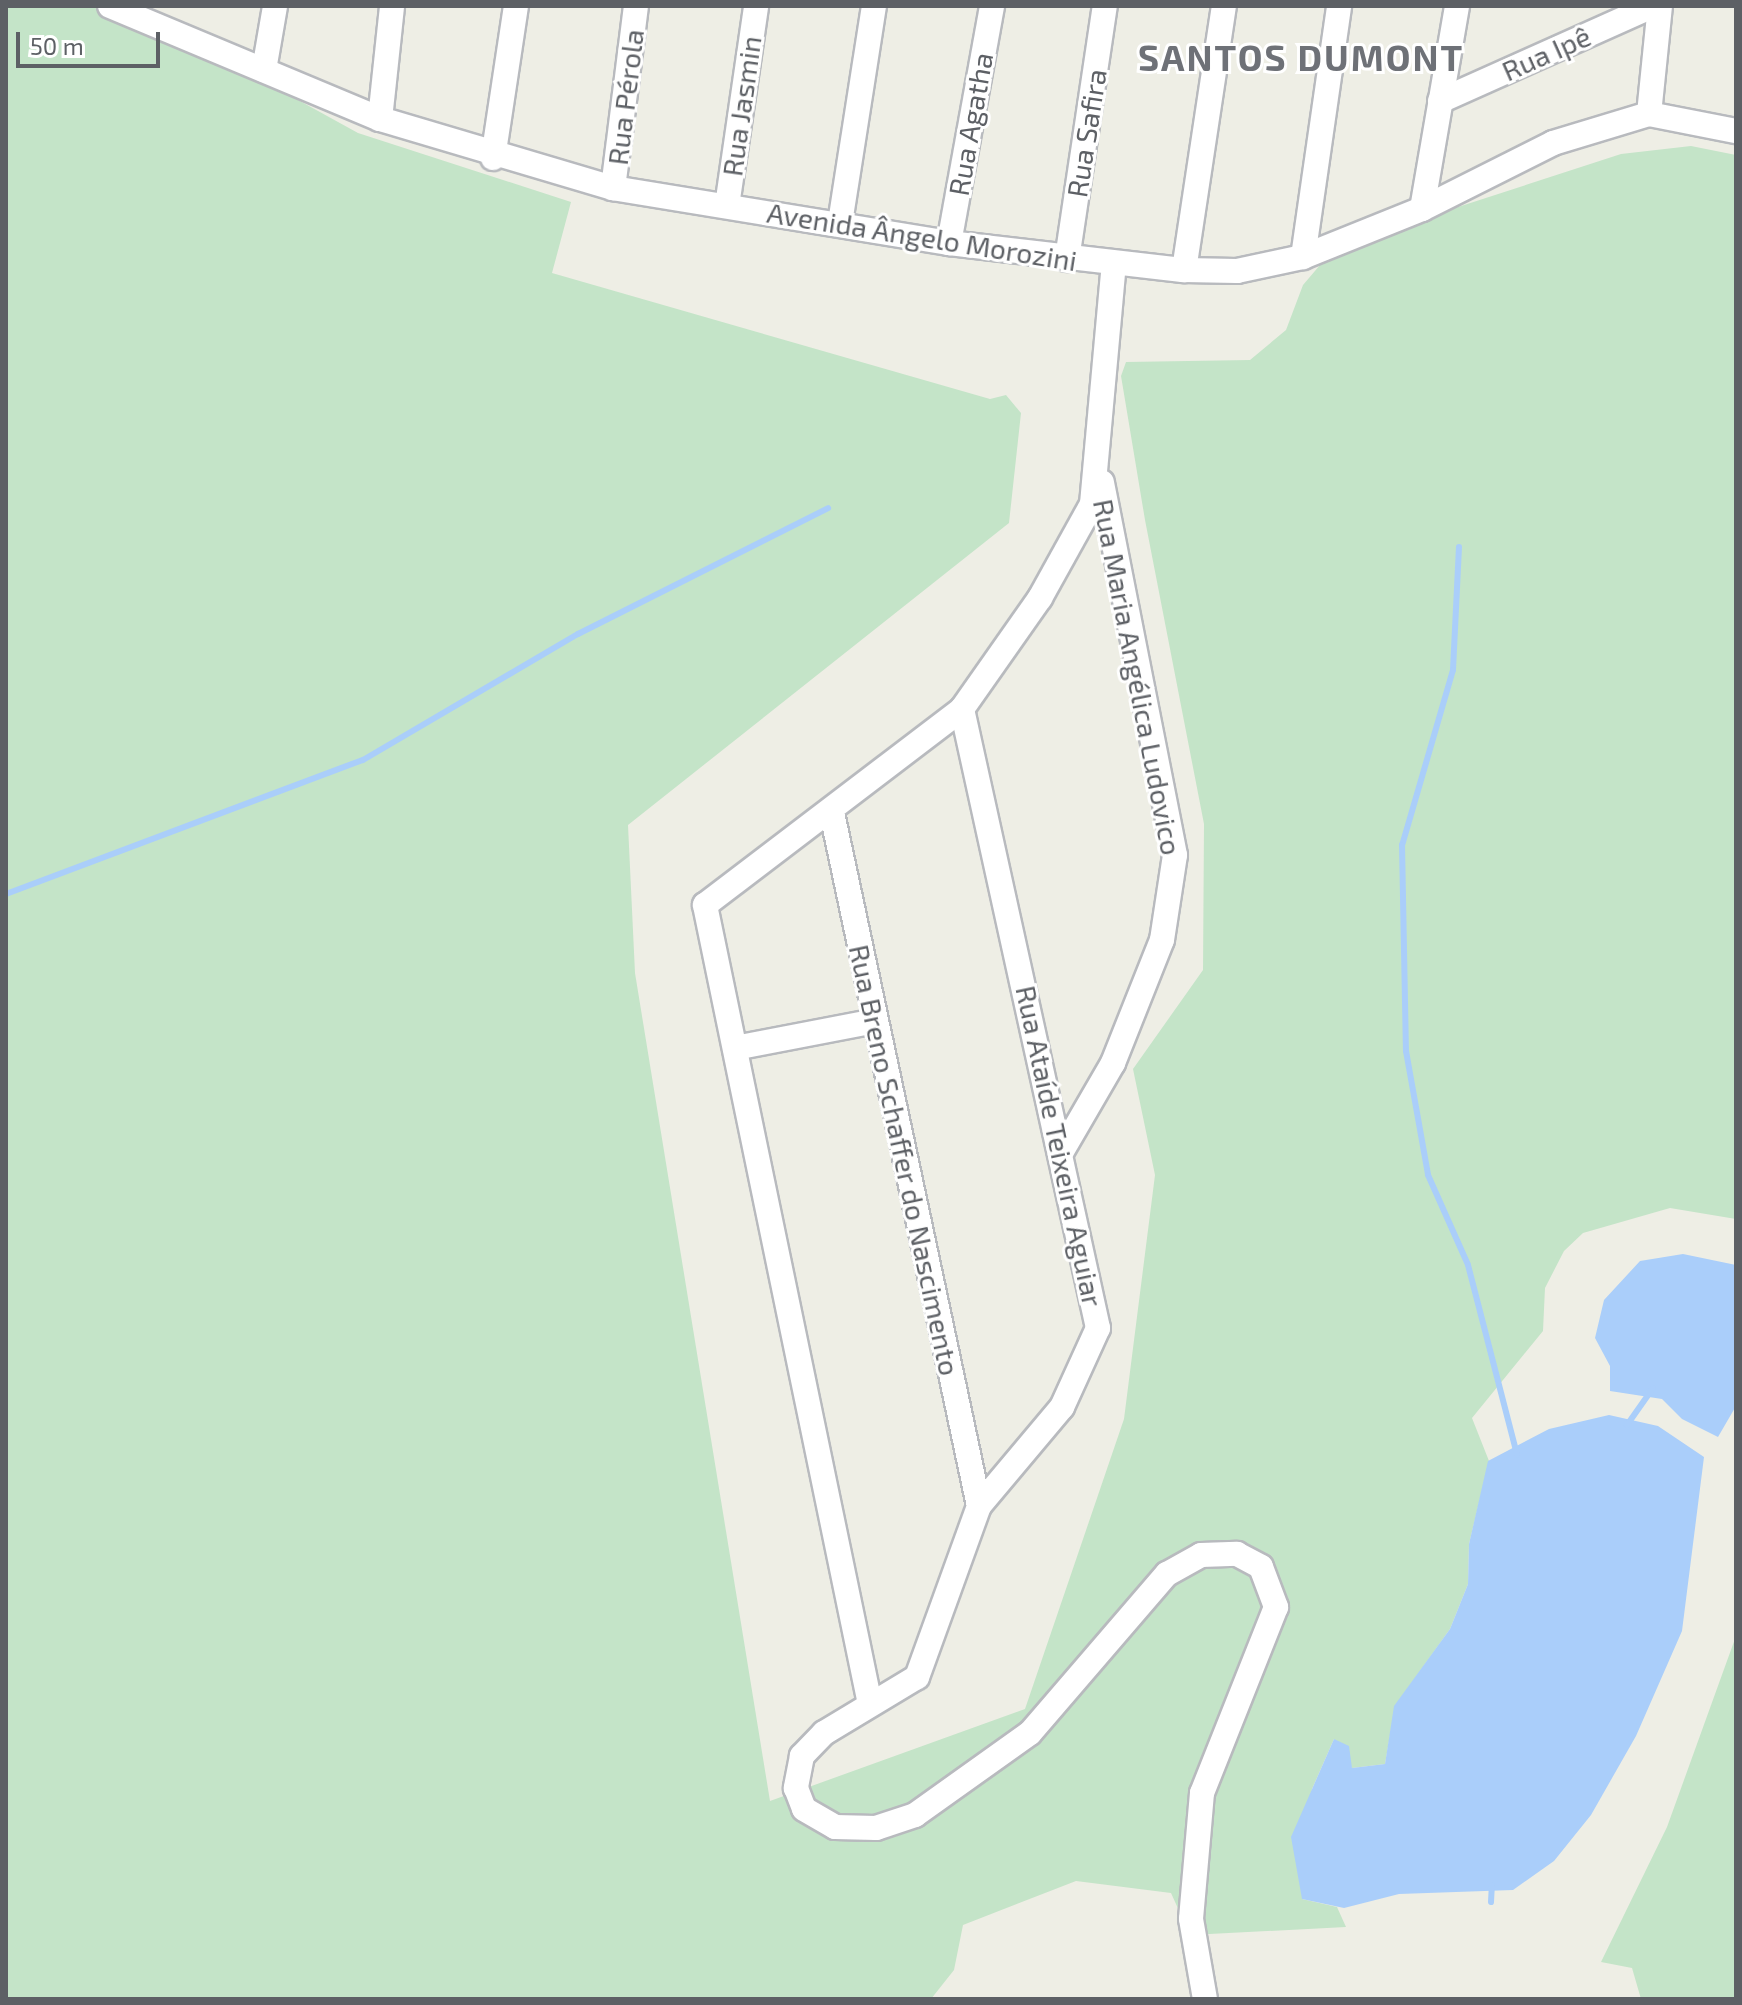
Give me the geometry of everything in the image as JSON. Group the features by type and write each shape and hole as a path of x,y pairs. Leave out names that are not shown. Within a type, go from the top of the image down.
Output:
{"street":[{"name":"Avenida Ângelo Morozini","path":"110,6 158,14 264,70 380,119 493,158 613,188 949,243 1067,259 1184,270 1237,271 1303,257 1422,209 1553,143 1649,114 1736,131"},
{"path":"264,70 275,6"},
{"path":"380,119 392,6"},
{"path":"493,158 516,6"},
{"name":"Rua Pérola","path":"613,188 636,6"},
{"name":"Rua Jasmin","path":"727,206 756,6"},
{"path":"840,223 874,6"},
{"name":"Rua Agatha","path":"949,243 992,6"},
{"name":"Rua Safira","path":"1067,259 1105,6"},
{"path":"1184,270 1224,6"},
{"path":"1303,257 1339,6"},
{"path":"1422,209 1457,6"},
{"name":"Rua Ipê","path":"1440,101 1652,6"},
{"path":"1649,114 1660,6"},
{"path":"870,1704 704,911 708,901 832,813 962,709 1086,524 1100,468 1114,263"},
{"name":"Rua Maria Angélica Ludovico","path":"1062,1151 1113,1063 1162,940 1175,855 1100,468"},
{"name":"Rua Ataíde Teixeira Aguiar","path":"962,709 1062,1151 1098,1328 1062,1407 979,1506 917,1677 870,1704 802,1756 796,1788 820,1822 851,1830 896,1823 990,1766 1030,1733 1097,1648 1183,1562 1219,1552 1261,1567 1276,1607 1220,1736 1194,1845 1191,1919 1205,1999"},
{"name":"Rua Breno Schaffer do Nascimento","path":"832,813 979,1506"},
{"path":"735,1048 875,1021"}],"green space":[{"path":"6,6 95,6 171,30 358,133 571,202 552,273 990,399 1006,395 1021,413 1009,523 628,825 635,973 770,1801 1025,1709 1124,1419 1155,1175 1133,1069 1203,970 1204,824 1145,520 1121,376 1126,362 1250,360 1286,330 1303,285 1332,251 1458,207 1621,154 1691,146 1736,155 1736,1219 1670,1208 1583,1233 1564,1251 1545,1288 1543,1331 1472,1418 1489,1461 1469,1544 1468,1584 1450,1629 1395,1706 1385,1764 1352,1768 1334,1739 1312,1789 1302,1899 1337,1907 1346,1927 1190,1935 1171,1893 1076,1881 963,1925 954,1970 931,1999 6,1999"},
{"path":"1736,1636 1736,1999 1641,1999 1632,1968 1601,1962 1667,1827"}],"water":[{"path":"1683,1254 1736,1265 1736,1406 1718,1437 1682,1419 1662,1399 1610,1391 1610,1366 1595,1338 1604,1300 1640,1261"},
{"path":"1609,1415 1658,1426 1704,1457 1682,1631 1636,1736 1591,1815 1554,1861 1513,1890 1399,1894 1344,1908 1302,1899 1291,1837 1334,1739 1349,1746 1352,1768 1385,1764 1394,1706 1450,1629 1468,1584 1469,1544 1488,1461 1549,1429"}],"waterway":[{"path":"6,894 363,760 578,634 828,508"},
{"path":"1459,547 1453,670 1402,845 1406,1051 1428,1175 1468,1265 1517,1455"},
{"path":"1627,1425 1653,1388"},
{"path":"1491,1902 1492,1885"}],"district":[{"name":"SANTOS DUMONT","path":"1301,57"}]}
